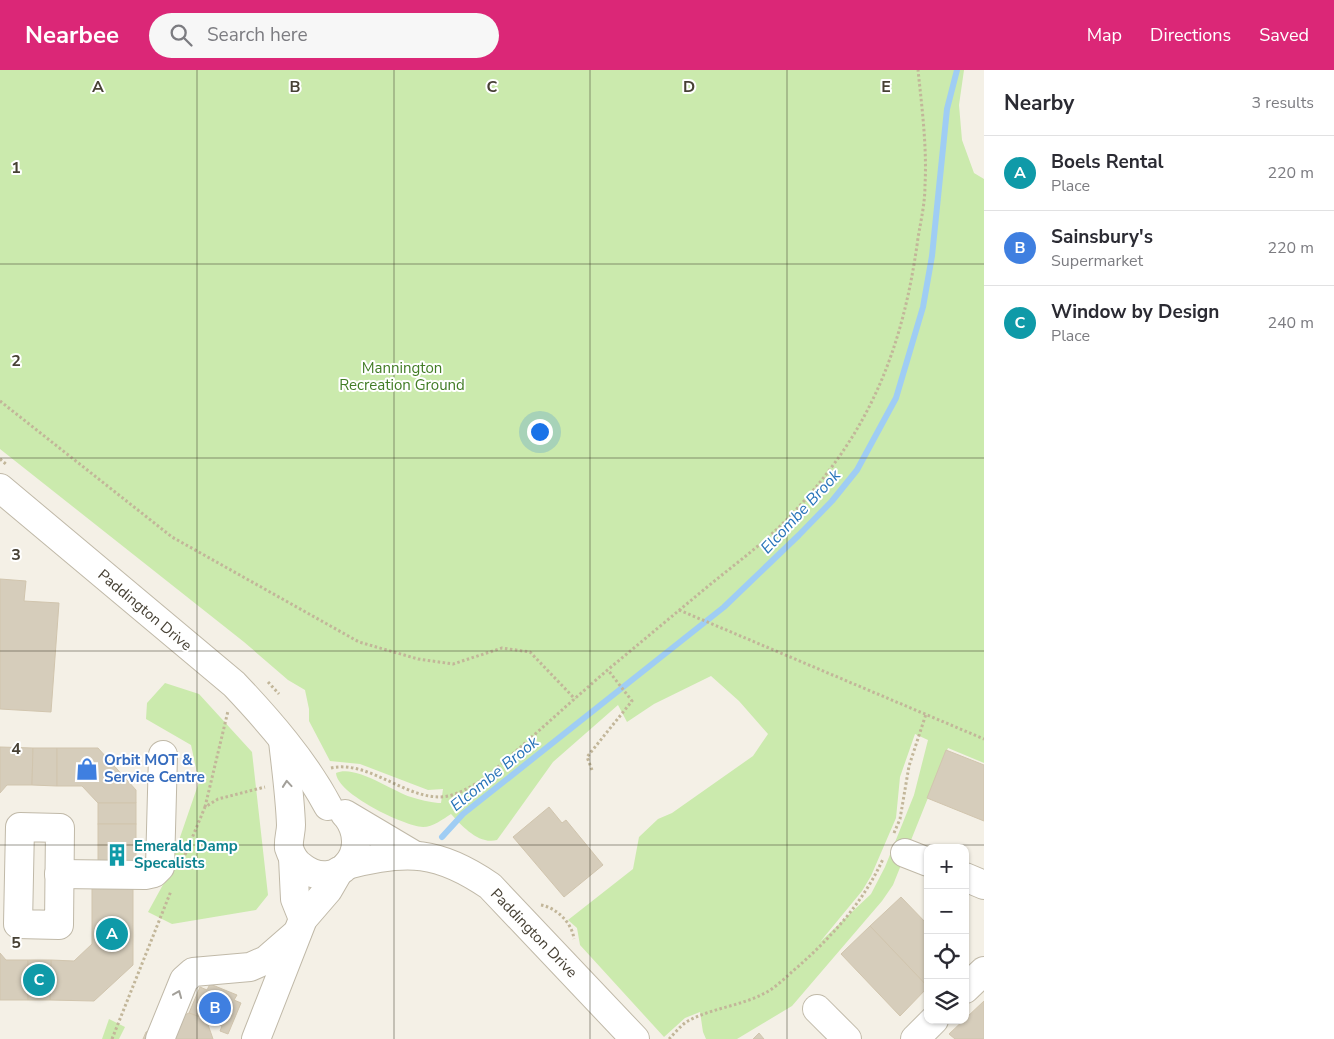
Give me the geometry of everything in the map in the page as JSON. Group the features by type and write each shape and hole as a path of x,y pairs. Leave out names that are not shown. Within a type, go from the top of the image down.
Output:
{"street":[{"name":"Paddington Drive","path":"7,479 234,684 283,741 298,777 338,811 414,855"},
{"path":"59,874 145,876 154,873 160,867 163,755"},
{"path":"256,1039 300,926 295,899 293,858 288,838 298,777"},
{"path":"291,827 306,810 338,811"},
{"name":"Paddington Drive","path":"338,811 357,836 357,847 343,868"},
{"path":"20,827 60,828 59,925 18,924 9,871 20,827"},
{"name":"Paddington Drive","path":"293,858 308,872 329,874 343,868 385,857 414,855 445,861 467,870 490,886 635,1039"},
{"path":"160,1039 184,980 194,972 250,967 266,960 300,926 343,868"},
{"path":"969,879 984,885"},
{"path":"969,985 984,971"},
{"path":"817,1009 847,1039"},
{"path":"915,1039 930,1024"}],"path":[{"path":"205,807 218,798 339,766 362,770 432,797 450,796 468,788 491,773 608,670 761,543 814,490 840,458 880,386 898,338 913,276 926,186 925,134 918,70"},
{"path":"0,401 172,537 359,642 418,659 453,664 502,648 530,652 575,699"},
{"path":"0,460 7,479"},
{"path":"679,610 984,739"},
{"path":"592,770 587,757 632,701 608,670"},
{"path":"262,676 285,702"},
{"path":"184,858 197,822 205,807 234,684"},
{"path":"669,1039 687,1022 734,1007 765,994 815,952 861,900 873,881 903,851 900,819 909,766 926,714"},
{"path":"112,1039 173,885"},
{"path":"535,904 551,907 562,917 573,929 576,943"}],"green space":[{"name":"Mannington Recreation Ground","path":"0,70 964,70 959,105 962,140 974,173 984,179 984,763 948,748 893,885 882,901 792,1006 737,1039 706,1039 700,1012 685,1018 664,1037 580,945 577,928 568,920 633,869 639,837 658,819 672,813 753,756 768,734 739,701 711,676 654,704 627,722 618,705 553,762 497,840 490,841 477,837 451,814 430,826 414,825 387,815 359,799 339,781 336,773 344,771 363,775 403,794 435,803 441,803 443,789 428,790 360,764 330,761 309,721 309,709 305,690 288,680 244,642 0,449","holes":["915,734 928,740 914,795 885,867 871,894 820,942 862,891 871,876 896,818 900,777"]},
{"path":"165,683 199,694 252,752 268,895 256,910 172,924 148,912 165,881 199,782 191,745 146,719 147,703"},
{"path":"109,1019 125,1027 119,1039 102,1039"}],"building":[{"path":"0,579 26,581 24,601 59,603 51,712 0,709"},
{"path":"0,747 33,748 32,785 7,785 0,793"},
{"path":"33,748 57,748 57,786 32,785"},
{"name":"Orbit MOT & Service Centre","path":"57,748 98,748 136,790 136,803 98,803 82,786 57,786"},
{"path":"946,750 984,765 984,821 927,798"},
{"path":"98,803 136,803 136,824 98,824"},
{"path":"549,807 562,823 566,820 603,865 564,897 513,837"},
{"path":"98,824 136,824 136,845 98,845"},
{"name":"Emerald Damp Specalists","path":"98,845 136,845 136,866 98,866"},
{"path":"92,885 133,885 133,965 94,1001 50,1000 51,960 74,961 92,944"},
{"path":"901,897 924,921 924,983 870,926"},
{"path":"870,926 924,983 924,991 900,1016 841,954"},
{"path":"0,953 6,960 28,960 28,1000 0,1000"},
{"path":"28,960 51,960 50,1000 28,1000"},
{"path":"210,984 237,995 234,1000 241,1003 228,1034 220,1031 222,1026 189,1013 200,987 207,990"},
{"path":"984,1001 984,1039 955,1039 949,1034 960,1024 969,1024 969,1015"},
{"path":"189,1013 206,1019 213,1039 143,1039 146,1032"},
{"path":"759,1033 764,1039 753,1039"}],"waterway":[{"name":"Elcombe Brook","path":"442,837 463,814 724,607 799,535 832,501 857,470 896,398 923,307 932,256 947,109 957,70"}],"place":[{"name":"Orbit MOT & Service Centre","path":"87,769"},
{"name":"Emerald Damp Specalists","path":"117,855"},
{"name":"Boels Rental","path":"112,934"},
{"name":"Window by Design","path":"39,980"},
{"name":"Sainsbury's","path":"215,1008"}]}
